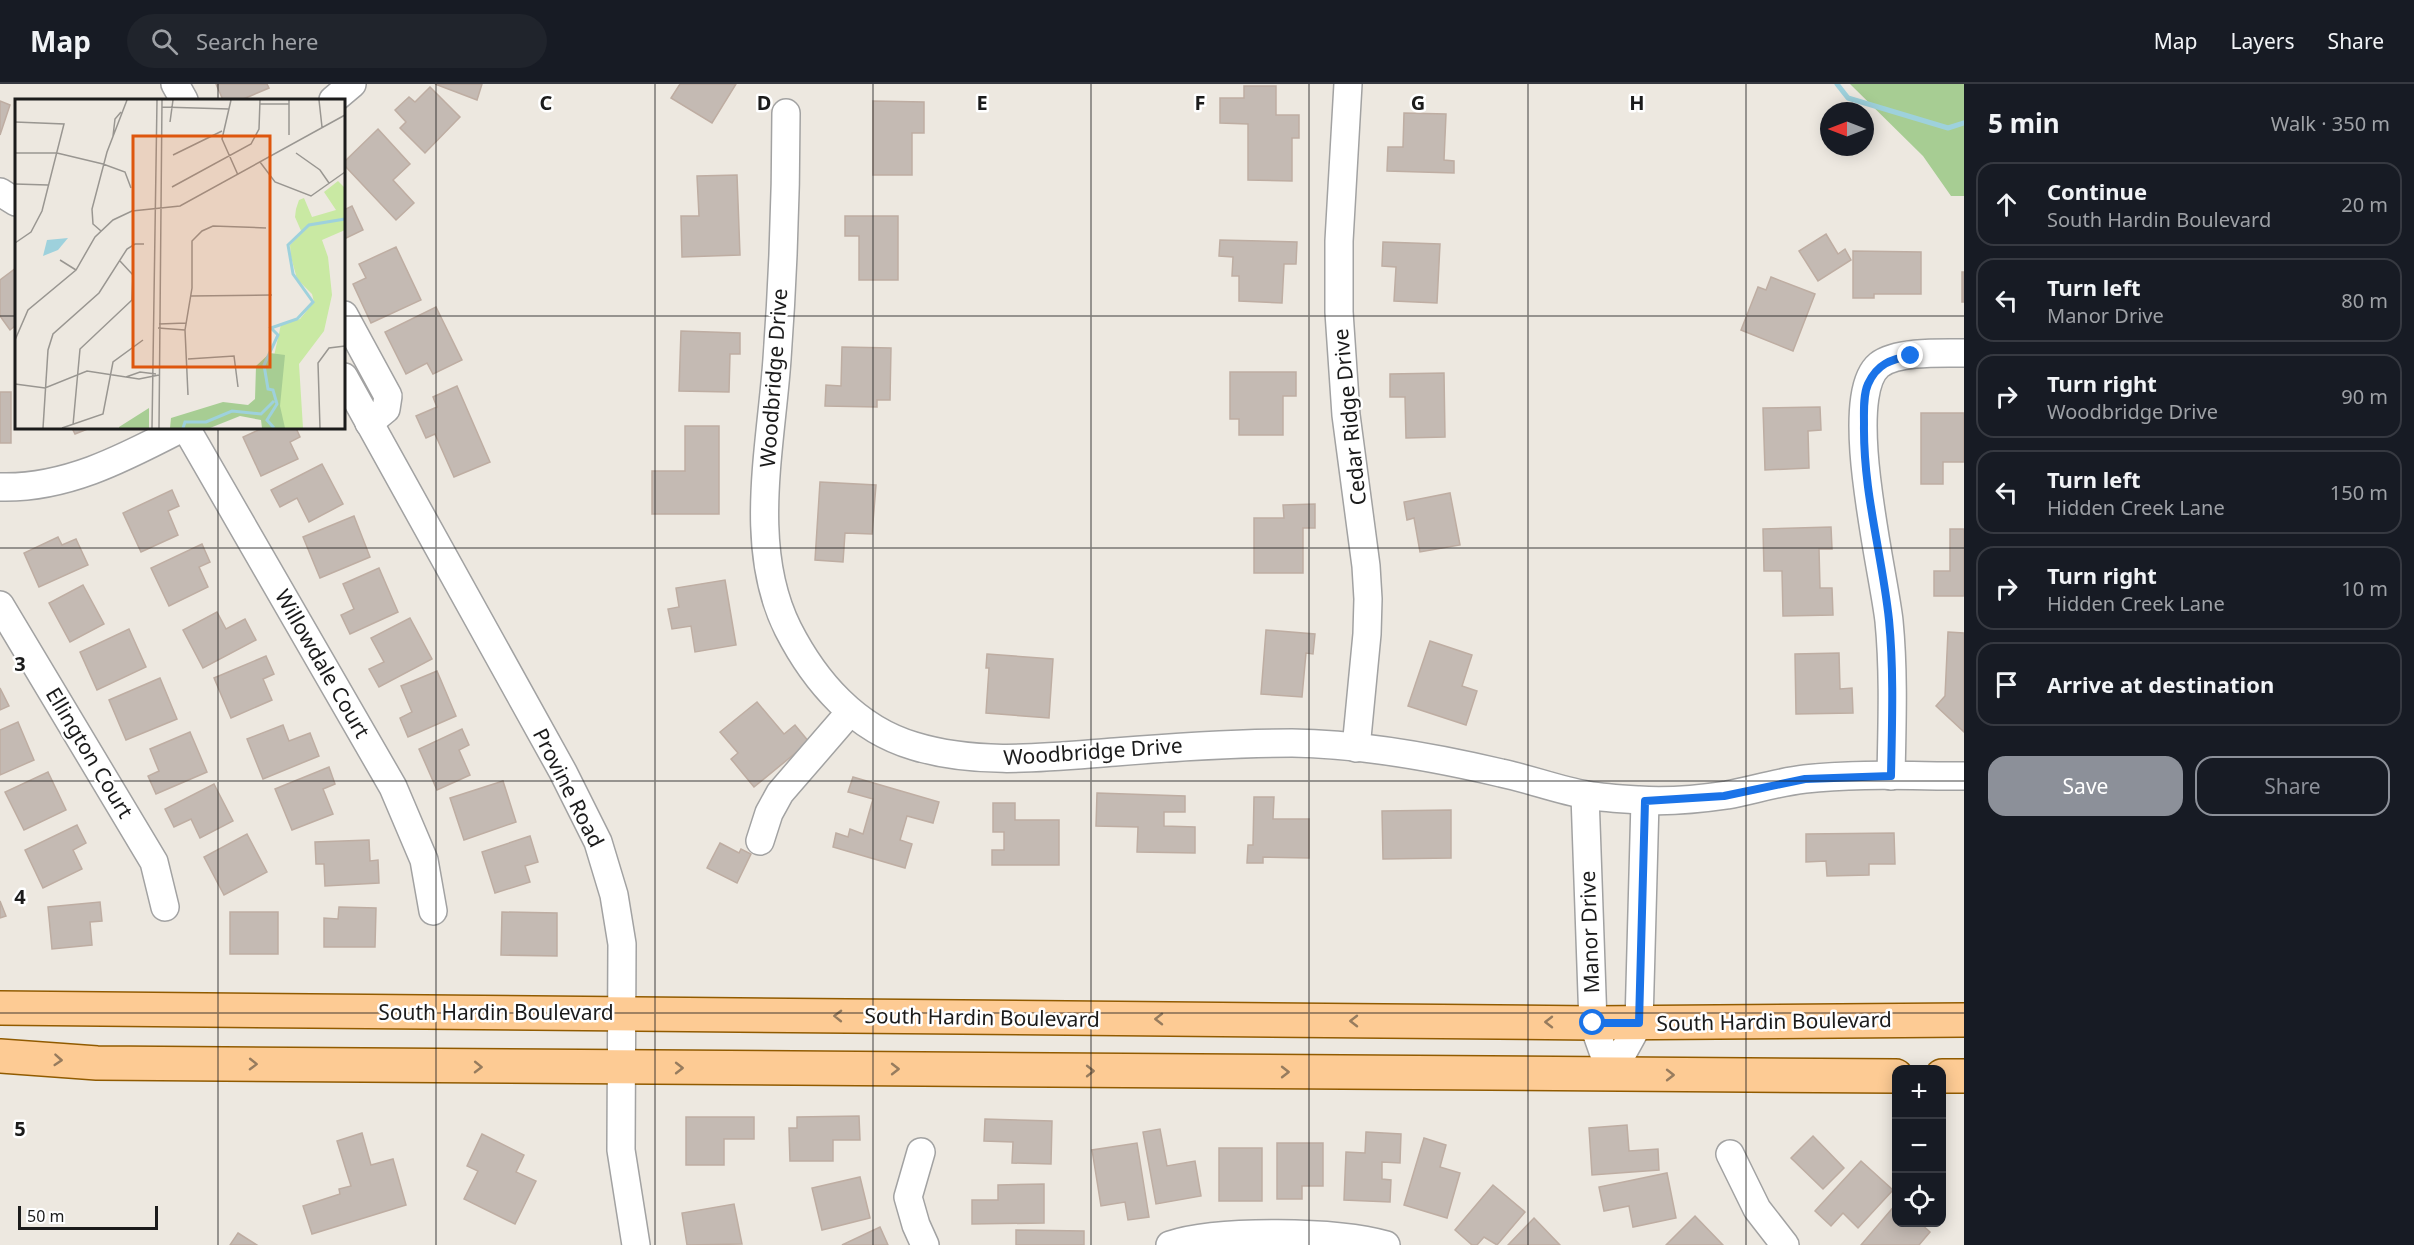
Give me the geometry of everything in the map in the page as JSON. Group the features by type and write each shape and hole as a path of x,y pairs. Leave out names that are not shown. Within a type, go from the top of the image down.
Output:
{"main road":[{"name":"South Hardin Boulevard","path":"0,1008 1593,1023 1964,1020"},
{"path":"0,1056 97,1063 1892,1076"},
{"path":"1946,1076 1964,1077"}],"street":[{"path":"175,84 183,99"},
{"path":"334,99 352,84"},
{"name":"Cedar Ridge Drive","path":"1348,84 1339,241 1339,312 1346,415 1366,566 1368,599 1367,634 1356,748"},
{"name":"Woodbridge Drive","path":"786,112 786,205 767,481 768,561 776,597 787,627 805,659 831,694 850,712 880,732 897,740 958,757 1056,756 1199,745 1296,743 1356,748 1451,762 1586,795 1645,801 1724,796 1805,779 1964,776"},
{"path":"0,192 15,201"},
{"path":"345,317 388,396 386,409 369,423"},
{"path":"1891,776 1892,713 1889,622 1868,490 1864,428 1867,386 1879,366 1898,357 1930,353 1964,353"},
{"name":"Provine Road","path":"345,379 563,772 598,842 614,895 622,944 621,1150 636,1245"},
{"path":"0,487 25,488 78,476 126,457 182,429"},
{"name":"Willowdale Court","path":"185,429 393,787 424,860 433,911"},
{"name":"Ellington Court","path":"0,605 154,862 165,907"},
{"path":"760,841 780,793 850,712"},
{"name":"Manor Drive","path":"1586,795 1593,1023 1611,1074"},
{"path":"1611,1074 1639,1023 1645,801"},
{"path":"921,1152 908,1197 916,1225 925,1245"},
{"path":"1730,1154 1757,1209 1785,1245"},
{"path":"1170,1245 1182,1241 1231,1234 1312,1236 1371,1241 1386,1245"}],"green space":[{"path":"1850,84 1964,84 1964,196 1951,196 1923,156 1874,108 1874,102 1868,102"}],"building":[{"path":"216,84 267,84 269,88 243,99 223,99"},
{"path":"435,84 482,84 477,100"},
{"path":"680,84 736,84 712,123 671,98"},
{"path":"1244,86 1276,86 1276,115 1299,115 1299,138 1292,138 1292,181 1248,180 1248,124 1220,123 1220,98 1244,98"},
{"path":"430,87 460,117 425,153 400,128 406,122 395,110 409,97 415,102"},
{"path":"0,101 10,105 0,135"},
{"path":"873,101 924,102 924,133 912,133 912,175 873,175"},
{"path":"1404,113 1446,114 1444,160 1454,161 1454,173 1387,171 1388,147 1403,147"},
{"path":"378,129 410,164 393,180 414,203 396,220 345,166 345,161"},
{"path":"737,175 740,255 682,257 681,216 699,216 697,176"},
{"path":"352,206 363,230 345,239 345,210"},
{"path":"845,216 898,216 898,280 859,280 859,236 845,236"},
{"path":"1826,234 1838,254 1845,249 1851,260 1818,281 1799,251"},
{"path":"1220,240 1297,242 1296,264 1284,264 1282,303 1239,301 1239,276 1232,276 1233,257 1219,256"},
{"path":"1383,242 1440,244 1437,303 1394,301 1396,267 1382,266"},
{"path":"396,247 421,300 371,323 353,284 366,278 359,264"},
{"path":"1853,251 1921,252 1921,294 1874,294 1874,298 1853,298"},
{"path":"15,269 15,326 10,330 0,316 0,280"},
{"path":"1962,272 1964,272 1964,302 1962,302"},
{"path":"1771,277 1815,294 1793,351 1741,330 1758,287 1766,290"},
{"path":"436,307 462,360 433,374 427,363 406,374 385,332"},
{"path":"681,331 740,333 740,354 730,354 729,392 679,391"},
{"path":"842,347 891,348 890,400 877,400 877,407 825,406 826,385 841,386"},
{"path":"1230,372 1296,372 1296,396 1283,396 1283,435 1239,435 1239,419 1230,419"},
{"path":"1444,373 1445,437 1406,438 1405,397 1390,397 1390,374"},
{"path":"457,386 490,462 454,477 435,434 426,438 416,416 437,407 433,397"},
{"path":"0,392 11,392 11,443 0,443"},
{"path":"1820,407 1821,430 1808,431 1809,468 1765,470 1763,408"},
{"path":"1921,413 1964,413 1964,462 1943,462 1943,484 1921,484"},
{"path":"685,426 719,426 719,514 652,514 652,471 685,471"},
{"path":"72,429 88,429 75,434"},
{"path":"261,429 296,429 300,437 290,442 298,459 261,476 243,437"},
{"path":"322,464 343,504 309,522 297,498 280,507 271,490"},
{"path":"820,482 876,485 872,534 845,533 843,562 815,560"},
{"path":"172,490 179,506 168,511 178,535 141,552 123,513"},
{"path":"1450,493 1460,545 1420,552 1414,518 1407,520 1404,502"},
{"path":"1315,504 1315,528 1303,528 1303,573 1254,573 1254,518 1284,518 1283,505"},
{"path":"354,516 370,557 320,578 303,537"},
{"path":"1831,527 1832,549 1819,549 1820,588 1832,588 1833,615 1783,616 1782,571 1764,571 1763,529"},
{"path":"1950,529 1964,529 1964,596 1934,596 1934,571 1950,571"},
{"path":"58,537 62,545 76,539 88,565 39,587 24,553"},
{"path":"202,544 210,562 199,567 208,587 169,606 151,568"},
{"path":"379,568 398,612 350,634 341,615 354,609 343,584"},
{"path":"725,580 736,645 695,652 691,626 672,629 668,609 679,607 676,588"},
{"path":"83,585 104,624 70,642 49,603"},
{"path":"217,612 226,629 245,619 256,640 203,668 183,630"},
{"path":"410,618 432,659 379,687 369,669 384,662 371,638"},
{"path":"129,629 146,667 97,690 80,652"},
{"path":"1266,630 1315,634 1313,654 1306,653 1302,697 1261,694"},
{"path":"1948,632 1964,633 1964,732 1936,706 1945,696"},
{"path":"1430,641 1472,655 1462,686 1477,691 1466,725 1408,706"},
{"path":"1839,653 1840,689 1852,688 1853,713 1796,714 1795,654"},
{"path":"987,654 1053,659 1049,718 986,713 989,668 986,668"},
{"path":"266,656 274,674 263,679 272,700 231,718 214,678"},
{"path":"437,671 456,716 408,737 400,718 412,712 401,686"},
{"path":"160,678 177,719 126,740 109,700"},
{"path":"0,688 9,706 0,710"},
{"path":"757,702 784,734 795,725 809,742 754,787 731,759 738,753 720,732"},
{"path":"18,722 34,760 0,775 0,730"},
{"path":"283,725 289,741 310,733 319,756 263,779 247,739"},
{"path":"462,729 469,745 459,750 470,775 437,790 419,749"},
{"path":"190,732 207,772 156,794 148,776 159,771 150,749"},
{"path":"329,767 335,784 323,789 333,814 292,830 275,789"},
{"path":"48,772 66,810 24,830 5,792"},
{"path":"853,777 939,802 933,823 907,816 900,840 912,844 905,868 833,847 836,833 848,837 850,829 863,834 873,799 848,792"},
{"path":"503,781 516,822 464,840 450,798"},
{"path":"214,784 233,821 200,838 191,819 174,827 165,809"},
{"path":"1097,793 1185,796 1185,812 1164,812 1164,826 1195,827 1195,853 1137,852 1138,827 1096,826"},
{"path":"1254,797 1274,797 1273,819 1309,819 1309,858 1263,857 1263,863 1247,863 1248,845 1253,845"},
{"path":"993,803 1015,803 1015,820 1059,820 1059,865 992,865 992,850 1004,850 1004,832 993,832"},
{"path":"1451,810 1451,858 1383,859 1382,811"},
{"path":"77,825 86,843 73,850 82,869 43,888 25,850"},
{"path":"1894,833 1895,864 1869,864 1869,875 1827,876 1826,861 1806,862 1806,834"},
{"path":"247,834 267,872 224,895 204,857"},
{"path":"530,836 538,862 525,866 530,882 495,893 482,852"},
{"path":"369,840 370,861 378,860 379,883 325,886 324,864 316,864 315,842"},
{"path":"720,843 739,853 741,849 751,854 737,883 707,868"},
{"path":"0,901 6,916 0,918"},
{"path":"100,902 102,921 90,922 92,945 52,949 48,907"},
{"path":"339,907 376,908 375,947 324,947 324,918 338,919"},
{"path":"230,912 278,912 278,954 230,954"},
{"path":"502,912 557,913 557,956 501,955"},
{"path":"859,1116 860,1140 833,1140 833,1161 790,1161 789,1128 797,1128 797,1117"},
{"path":"686,1117 754,1117 754,1139 724,1139 724,1165 686,1165"},
{"path":"985,1119 1052,1121 1051,1164 1012,1163 1013,1142 984,1141"},
{"path":"1627,1125 1629,1151 1658,1149 1659,1170 1592,1175 1589,1128"},
{"path":"1160,1129 1167,1166 1195,1161 1201,1196 1156,1204 1143,1132"},
{"path":"1366,1132 1401,1134 1400,1163 1382,1162 1382,1179 1391,1180 1390,1202 1344,1200 1346,1152 1365,1153"},
{"path":"362,1133 371,1165 393,1159 406,1205 312,1234 303,1206 340,1194 339,1189 351,1186 337,1141"},
{"path":"482,1134 524,1155 516,1172 536,1181 515,1224 464,1199 478,1171 467,1166"},
{"path":"1813,1136 1844,1168 1823,1189 1791,1158"},
{"path":"1424,1138 1446,1145 1440,1167 1460,1173 1447,1218 1404,1205"},
{"path":"1137,1143 1149,1217 1128,1220 1125,1202 1101,1206 1092,1150"},
{"path":"1277,1143 1323,1143 1323,1186 1302,1186 1302,1199 1277,1199"},
{"path":"1219,1148 1262,1148 1262,1201 1219,1201"},
{"path":"1861,1161 1892,1189 1858,1228 1843,1213 1831,1226 1815,1211"},
{"path":"1667,1173 1676,1218 1633,1227 1629,1206 1604,1211 1599,1187"},
{"path":"860,1177 870,1218 822,1230 812,1188"},
{"path":"1044,1184 1044,1223 972,1224 972,1200 998,1200 998,1185"},
{"path":"1493,1185 1525,1212 1497,1245 1484,1237 1477,1245 1472,1245 1455,1230"},
{"path":"734,1204 742,1244 687,1245 682,1213"},
{"path":"1892,1209 1892,1227 1924,1227 1930,1232 1919,1245 1861,1245"},
{"path":"1695,1216 1723,1245 1666,1245"},
{"path":"1534,1218 1560,1245 1508,1245"},
{"path":"880,1227 888,1245 842,1245"},
{"path":"1016,1230 1084,1231 1084,1245 1016,1245"},
{"path":"238,1233 257,1245 230,1245"}],"waterway":[{"path":"1837,84 1848,98 1948,128 1964,123"}],"route":[{"path":"1593,1023 1639,1023 1645,801 1724,796 1805,779 1891,776 1892,713 1889,622 1869,499 1865,462 1864,409 1867,386 1879,366 1898,357 1911,356"}]}
